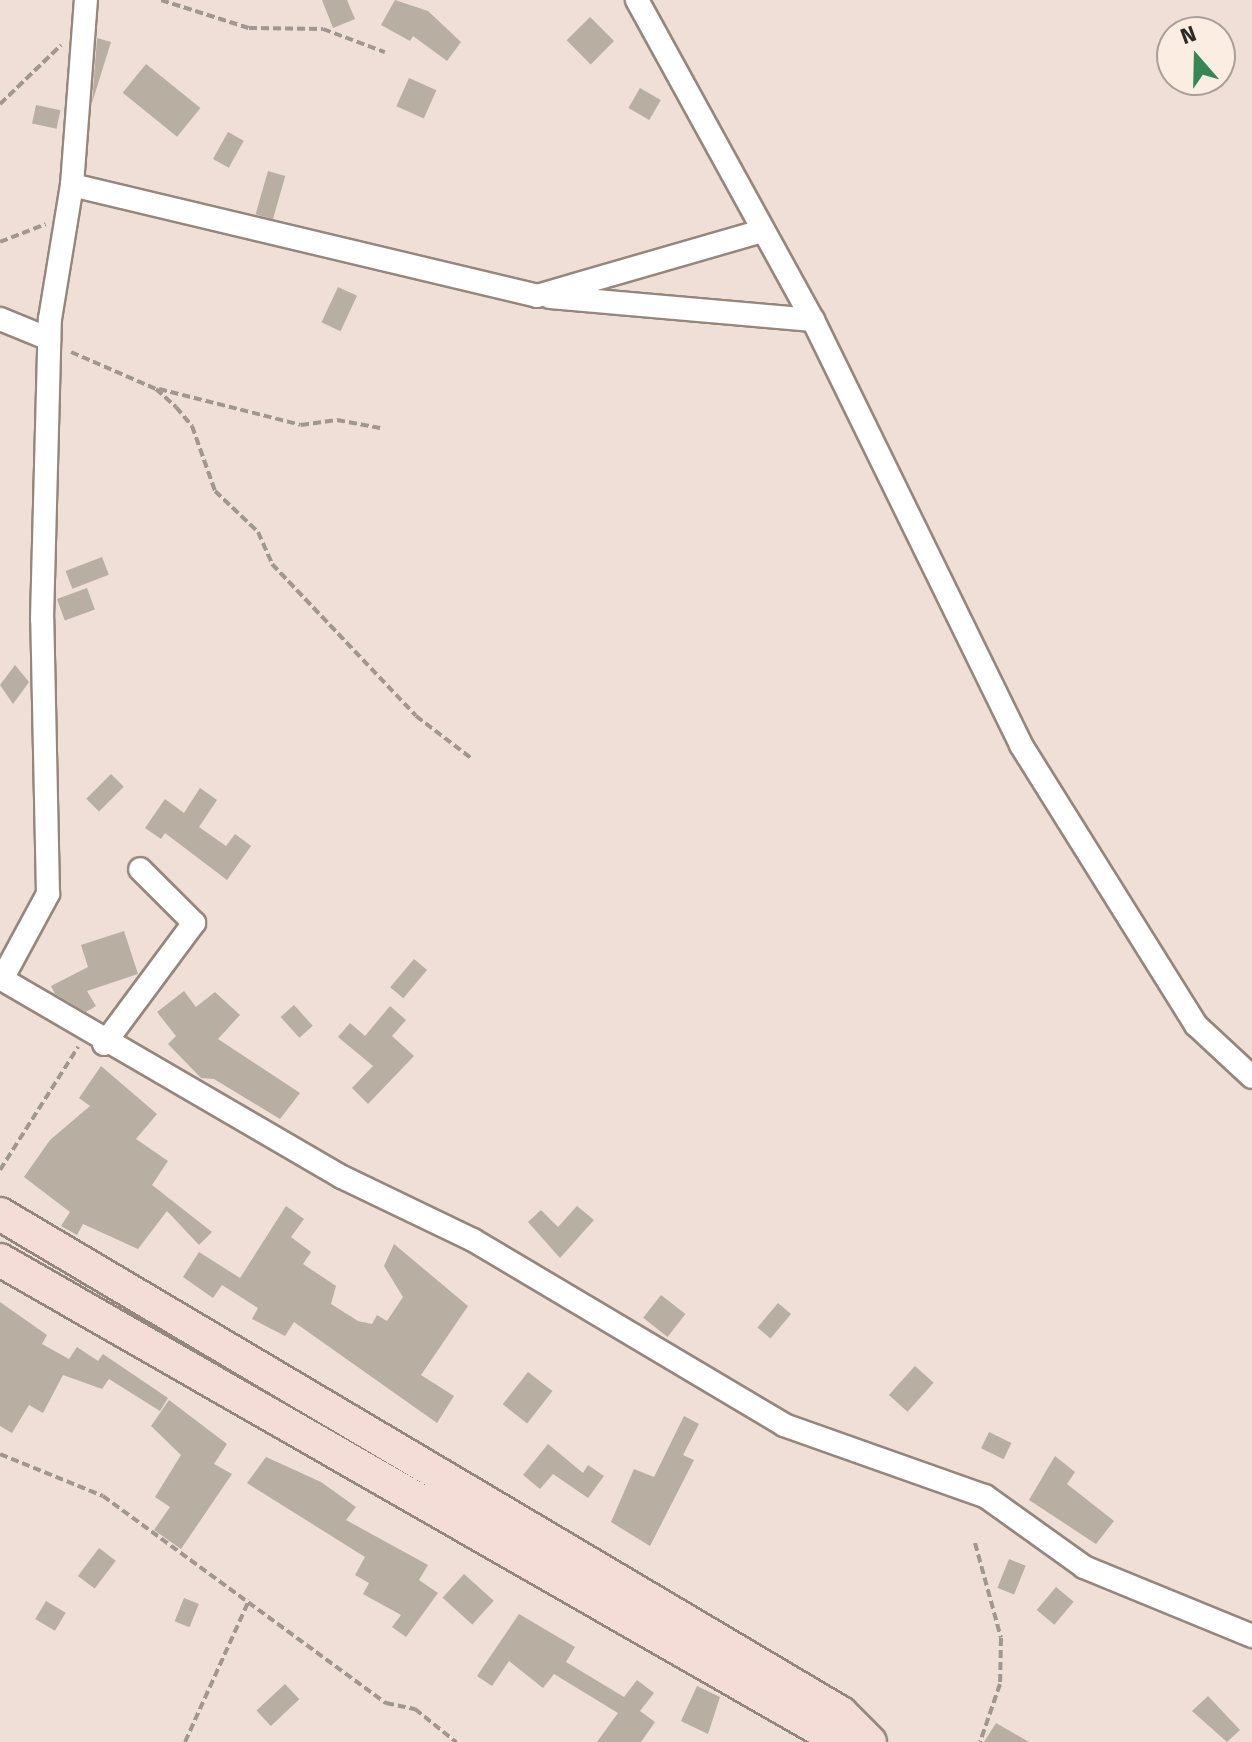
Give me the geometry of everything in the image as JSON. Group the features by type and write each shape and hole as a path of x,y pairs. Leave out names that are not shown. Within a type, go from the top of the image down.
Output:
{"main road":[{"path":"0,1214 841,1713 870,1742"},
{"path":"0,1260 828,1734 860,1742"}],"street":[{"path":"86,0 72,185 49,339 42,619 48,894 1,978 96,1039 473,1240 784,1425 985,1496 1084,1567 1252,1636"},
{"path":"637,0 759,232 813,320 1021,745 1196,1025 1252,1077"},
{"path":"72,185 537,296 813,320"},
{"path":"537,296 759,232"},
{"path":"0,319 49,339"},
{"path":"96,1039 194,923 140,869"}],"path":[{"path":"161,0 249,28 323,29 385,52"},
{"path":"0,104 84,26"},
{"path":"49,339 156,389 301,425 337,420 380,428"},
{"path":"156,389 192,426 215,491 258,532 272,564 416,716 471,758"},
{"path":"0,1170 96,1039"},
{"path":"0,1454 103,1496 186,1563 206,1566 386,1703 415,1709 456,1742"},
{"path":"975,1543 1001,1638 1000,1684 980,1742"},
{"path":"185,1742 249,1600"}],"building":[{"path":"322,0 347,0 355,19 333,28"},
{"path":"395,0 428,11 461,42 447,61 413,36 410,41 381,25"},
{"path":"590,17 614,41 591,64 567,40"},
{"path":"97,38 111,42 92,103"},
{"path":"146,64 200,108 177,137 123,93"},
{"path":"409,78 436,90 424,119 396,106"},
{"path":"640,88 661,100 649,120 628,108"},
{"path":"36,105 60,110 57,129 32,124"},
{"path":"228,132 244,141 229,168 213,159"},
{"path":"268,171 285,176 273,219 256,214"},
{"path":"338,287 357,296 341,331 322,322"},
{"path":"102,557 109,575 72,589 66,571"},
{"path":"87,588 95,610 65,621 57,599"},
{"path":"15,665 29,682 13,704 0,685"},
{"path":"111,774 124,787 99,811 86,799"},
{"path":"200,788 217,800 199,827 226,846 235,834 251,846 227,880 165,833 161,839 145,828 165,799 184,813"},
{"path":"124,931 138,974 87,991 96,1006 86,1012 55,994 51,986 88,967 81,945"},
{"path":"414,959 427,970 403,998 390,987"},
{"path":"184,991 196,1007 215,992 240,1015 218,1039 300,1093 280,1119 214,1079 201,1078 168,1044 176,1036 157,1012"},
{"path":"294,1005 313,1026 299,1038 281,1017"},
{"path":"390,1006 406,1020 392,1036 414,1056 368,1104 352,1088 373,1066 338,1037 350,1023 365,1036"},
{"path":"101,1066 157,1114 136,1139 168,1161 152,1185 212,1232 199,1245 167,1211 138,1249 83,1224 77,1235 61,1226 70,1212 24,1177 50,1140 90,1106 79,1098"},
{"path":"286,1206 304,1219 291,1237 311,1252 303,1264 336,1286 331,1304 358,1321 372,1324 377,1315 387,1321 403,1297 384,1266 394,1244 468,1306 421,1375 454,1396 437,1423 294,1322 285,1336 252,1319 258,1308 222,1285 213,1298 183,1277 199,1252 240,1278"},
{"path":"577,1206 594,1220 560,1258 528,1222 541,1210 558,1227"},
{"path":"661,1295 685,1314 668,1337 643,1318"},
{"path":"0,1302 47,1335 42,1344 69,1359 77,1347 98,1361 103,1354 168,1398 160,1411 109,1379 102,1389 63,1375 43,1413 29,1405 12,1433 0,1426"},
{"path":"778,1303 791,1314 770,1338 757,1328"},
{"path":"915,1366 934,1383 907,1412 889,1395"},
{"path":"528,1372 552,1391 527,1423 503,1404"},
{"path":"169,1400 227,1444 214,1464 232,1474 181,1549 154,1530 170,1507 155,1497 181,1455 151,1426"},
{"path":"684,1416 699,1424 683,1455 694,1460 650,1546 611,1522 634,1469 654,1477"},
{"path":"989,1432 1011,1443 1004,1459 981,1448"},
{"path":"548,1444 583,1473 588,1465 604,1476 588,1498 553,1474 540,1489 523,1475"},
{"path":"1055,1456 1075,1472 1067,1484 1114,1521 1096,1544 1029,1500"},
{"path":"266,1457 321,1482 356,1507 346,1520 428,1565 419,1580 438,1593 406,1637 392,1627 401,1615 363,1594 369,1583 355,1575 365,1557 247,1483"},
{"path":"99,1548 116,1561 95,1589 78,1576"},
{"path":"1009,1559 1026,1566 1014,1594 997,1588"},
{"path":"464,1574 494,1601 472,1625 443,1598"},
{"path":"1056,1587 1074,1602 1054,1625 1037,1610"},
{"path":"184,1598 199,1604 189,1627 175,1621"},
{"path":"46,1601 66,1613 55,1631 35,1619"},
{"path":"519,1614 575,1647 566,1662 624,1697 637,1680 654,1693 640,1711 655,1722 641,1742 597,1742 618,1713 554,1674 543,1688 509,1661 492,1686 477,1676"},
{"path":"285,1684 299,1699 271,1726 256,1711"},
{"path":"697,1686 720,1697 708,1734 681,1721"},
{"path":"1208,1696 1240,1730 1227,1742 1192,1711"},
{"path":"996,1723 1029,1742 984,1742"}]}
